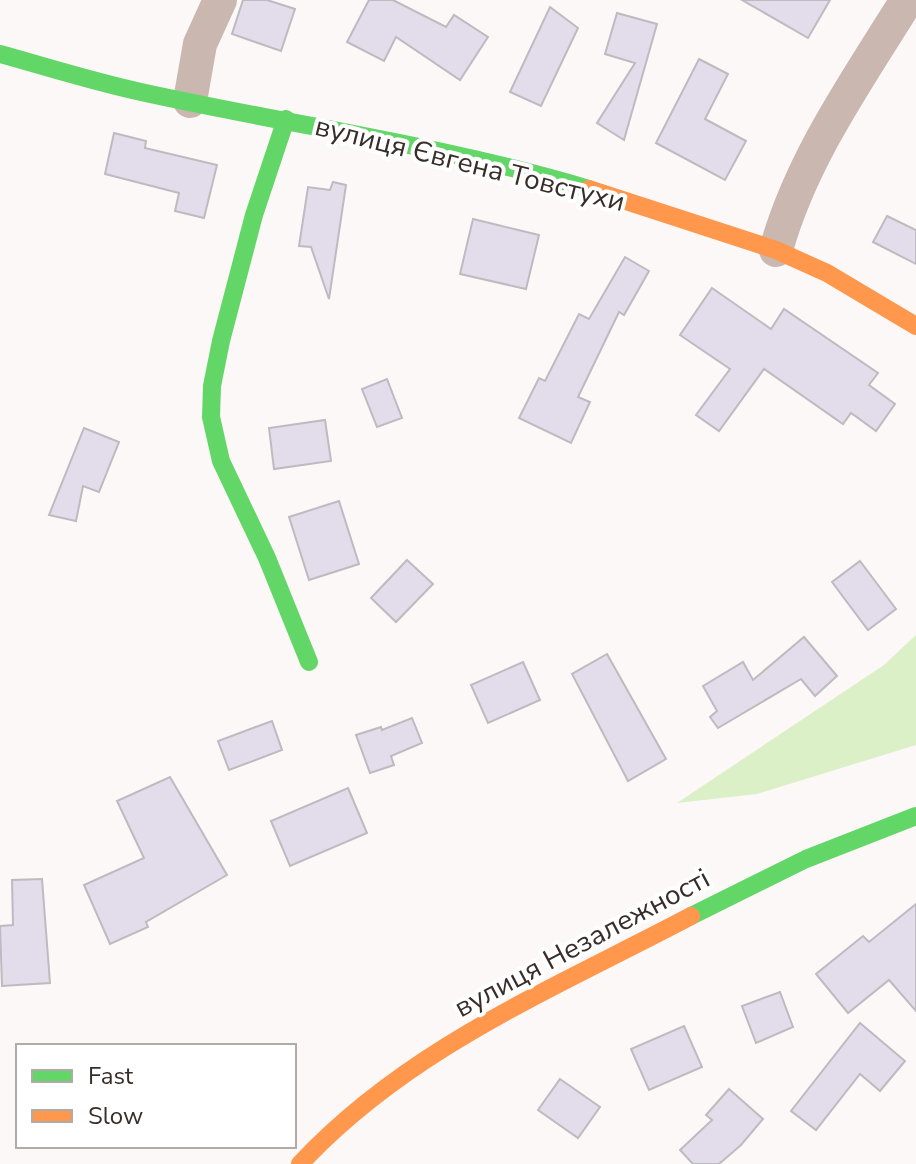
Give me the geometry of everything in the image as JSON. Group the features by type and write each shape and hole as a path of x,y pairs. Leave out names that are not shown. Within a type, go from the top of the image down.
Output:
{"street":[{"path":"190,101 200,44 220,0"},
{"path":"776,250 785,216 801,178 907,0"},
{"name":"вулиця Євгена Товстухи","path":"0,54 103,83 286,119 550,177 776,250 827,273 916,326"},
{"name":"вулиця Євгена Товстухи","path":"286,119 262,185 237,276 215,373 212,421 216,447 226,472 280,588 309,662"},
{"name":"вулиця Незалежності","path":"300,1164 365,1102 461,1038 756,883 916,816"}],"green space":[{"path":"916,635 916,745 757,794 677,803 884,665"}],"building":[{"path":"243,0 267,0 295,9 281,51 232,34"},
{"path":"369,0 393,0 446,27 454,15 488,37 460,80 396,37 384,61 347,42"},
{"path":"742,0 830,0 808,38"},
{"path":"550,7 578,28 541,106 510,92"},
{"path":"617,13 657,24 624,140 597,123 635,63 605,54"},
{"path":"699,59 728,74 705,119 746,141 725,180 656,143"},
{"path":"114,133 146,141 145,148 217,165 204,218 175,211 179,193 105,174"},
{"path":"333,182 346,185 329,299 311,247 299,246 308,187 330,190"},
{"path":"887,216 916,230 916,264 873,242"},
{"path":"473,219 539,235 526,289 460,274"},
{"path":"625,257 649,271 624,315 619,312 578,397 590,402 571,443 519,418 539,378 545,381 579,314 589,319"},
{"path":"712,288 771,329 784,309 878,373 869,385 895,404 876,431 851,413 843,424 764,369 719,431 696,415 730,369 680,335"},
{"path":"387,379 402,418 377,427 362,389"},
{"path":"325,420 331,461 274,469 269,428"},
{"path":"84,428 119,442 99,492 83,486 76,521 49,515"},
{"path":"339,501 359,564 309,580 289,517"},
{"path":"407,560 433,584 396,622 371,598"},
{"path":"860,561 896,609 868,630 832,582"},
{"path":"804,637 837,676 815,696 801,679 718,728 710,717 717,711 703,686 743,662 753,680"},
{"path":"607,654 666,759 628,781 572,674"},
{"path":"523,662 540,700 488,723 471,685"},
{"path":"412,718 422,743 391,756 394,765 370,773 356,735 381,727 382,730"},
{"path":"272,721 282,750 229,770 218,741"},
{"path":"170,777 227,875 146,922 148,927 110,944 84,885 144,858 117,801"},
{"path":"348,788 367,833 290,866 271,821"},
{"path":"42,879 50,983 2,986 0,926 13,925 12,880"},
{"path":"916,904 916,1011 889,980 848,1013 816,974 863,936 869,942"},
{"path":"780,992 793,1027 756,1043 742,1006"},
{"path":"860,1023 905,1061 880,1091 860,1074 816,1130 791,1111"},
{"path":"684,1026 702,1067 649,1090 631,1049"},
{"path":"560,1079 600,1107 578,1138 538,1110"},
{"path":"729,1089 763,1119 741,1145 719,1164 693,1164 680,1150 712,1120 706,1115"}],"traffic: fast":[{"path":"0,54 123,88 478,160 589,189"},
{"path":"286,119 254,215 221,341 212,386 211,417 221,461 267,558 309,662"},
{"path":"691,916 806,859 916,816"}],"traffic: slow":[{"path":"589,189 776,250 827,273 916,326"},
{"path":"300,1164 342,1123 435,1054 535,996 691,916"}]}
